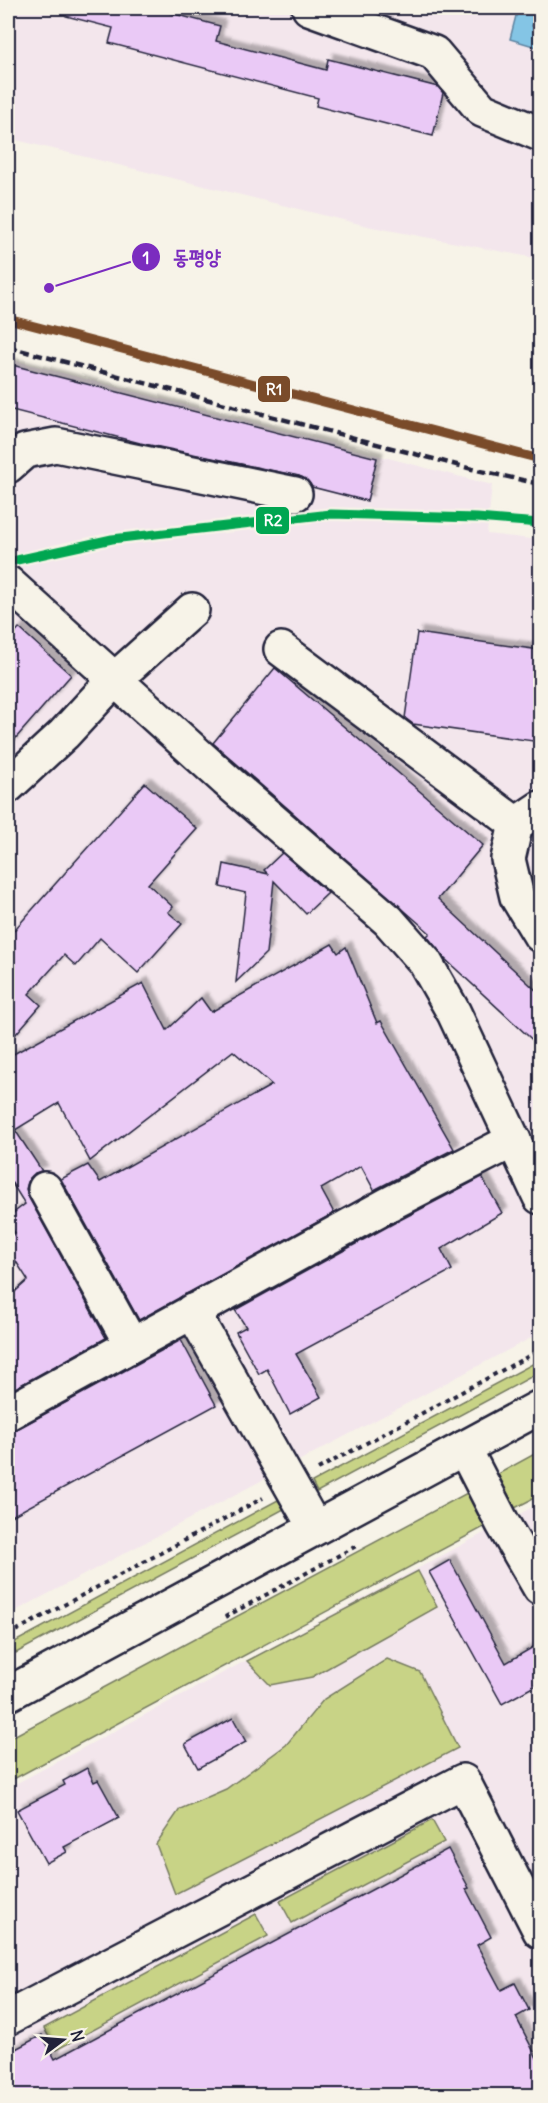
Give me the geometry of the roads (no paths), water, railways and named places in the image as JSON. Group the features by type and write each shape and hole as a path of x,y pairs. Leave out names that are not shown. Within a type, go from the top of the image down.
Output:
{"street":[{"path":"309,8 434,53 482,110 540,134"},
{"path":"8,465 25,451 56,445 295,494"},
{"path":"8,583 114,680 396,928 425,962 454,1013 540,1197"},
{"path":"8,786 64,734 114,680 192,610"},
{"path":"281,649 528,816 508,859 517,897 540,935"},
{"path":"8,1413 387,1205 514,1140"},
{"path":"45,1189 131,1344"},
{"path":"192,1311 315,1528"},
{"path":"11,1685 315,1528 540,1407"},
{"path":"464,1448 503,1524 540,1588"},
{"path":"8,2018 463,1781 540,1931"}],"water":[{"path":"518,8 540,8 540,21 534,20 532,26 540,29 540,48 510,39"}],"railway":[{"path":"8,319 540,459"},
{"path":"8,347 472,469 540,484"},
{"path":"8,562 112,539 331,514 477,518 540,523"}],"place":[{"name":"동평양","path":"49,288"}]}
